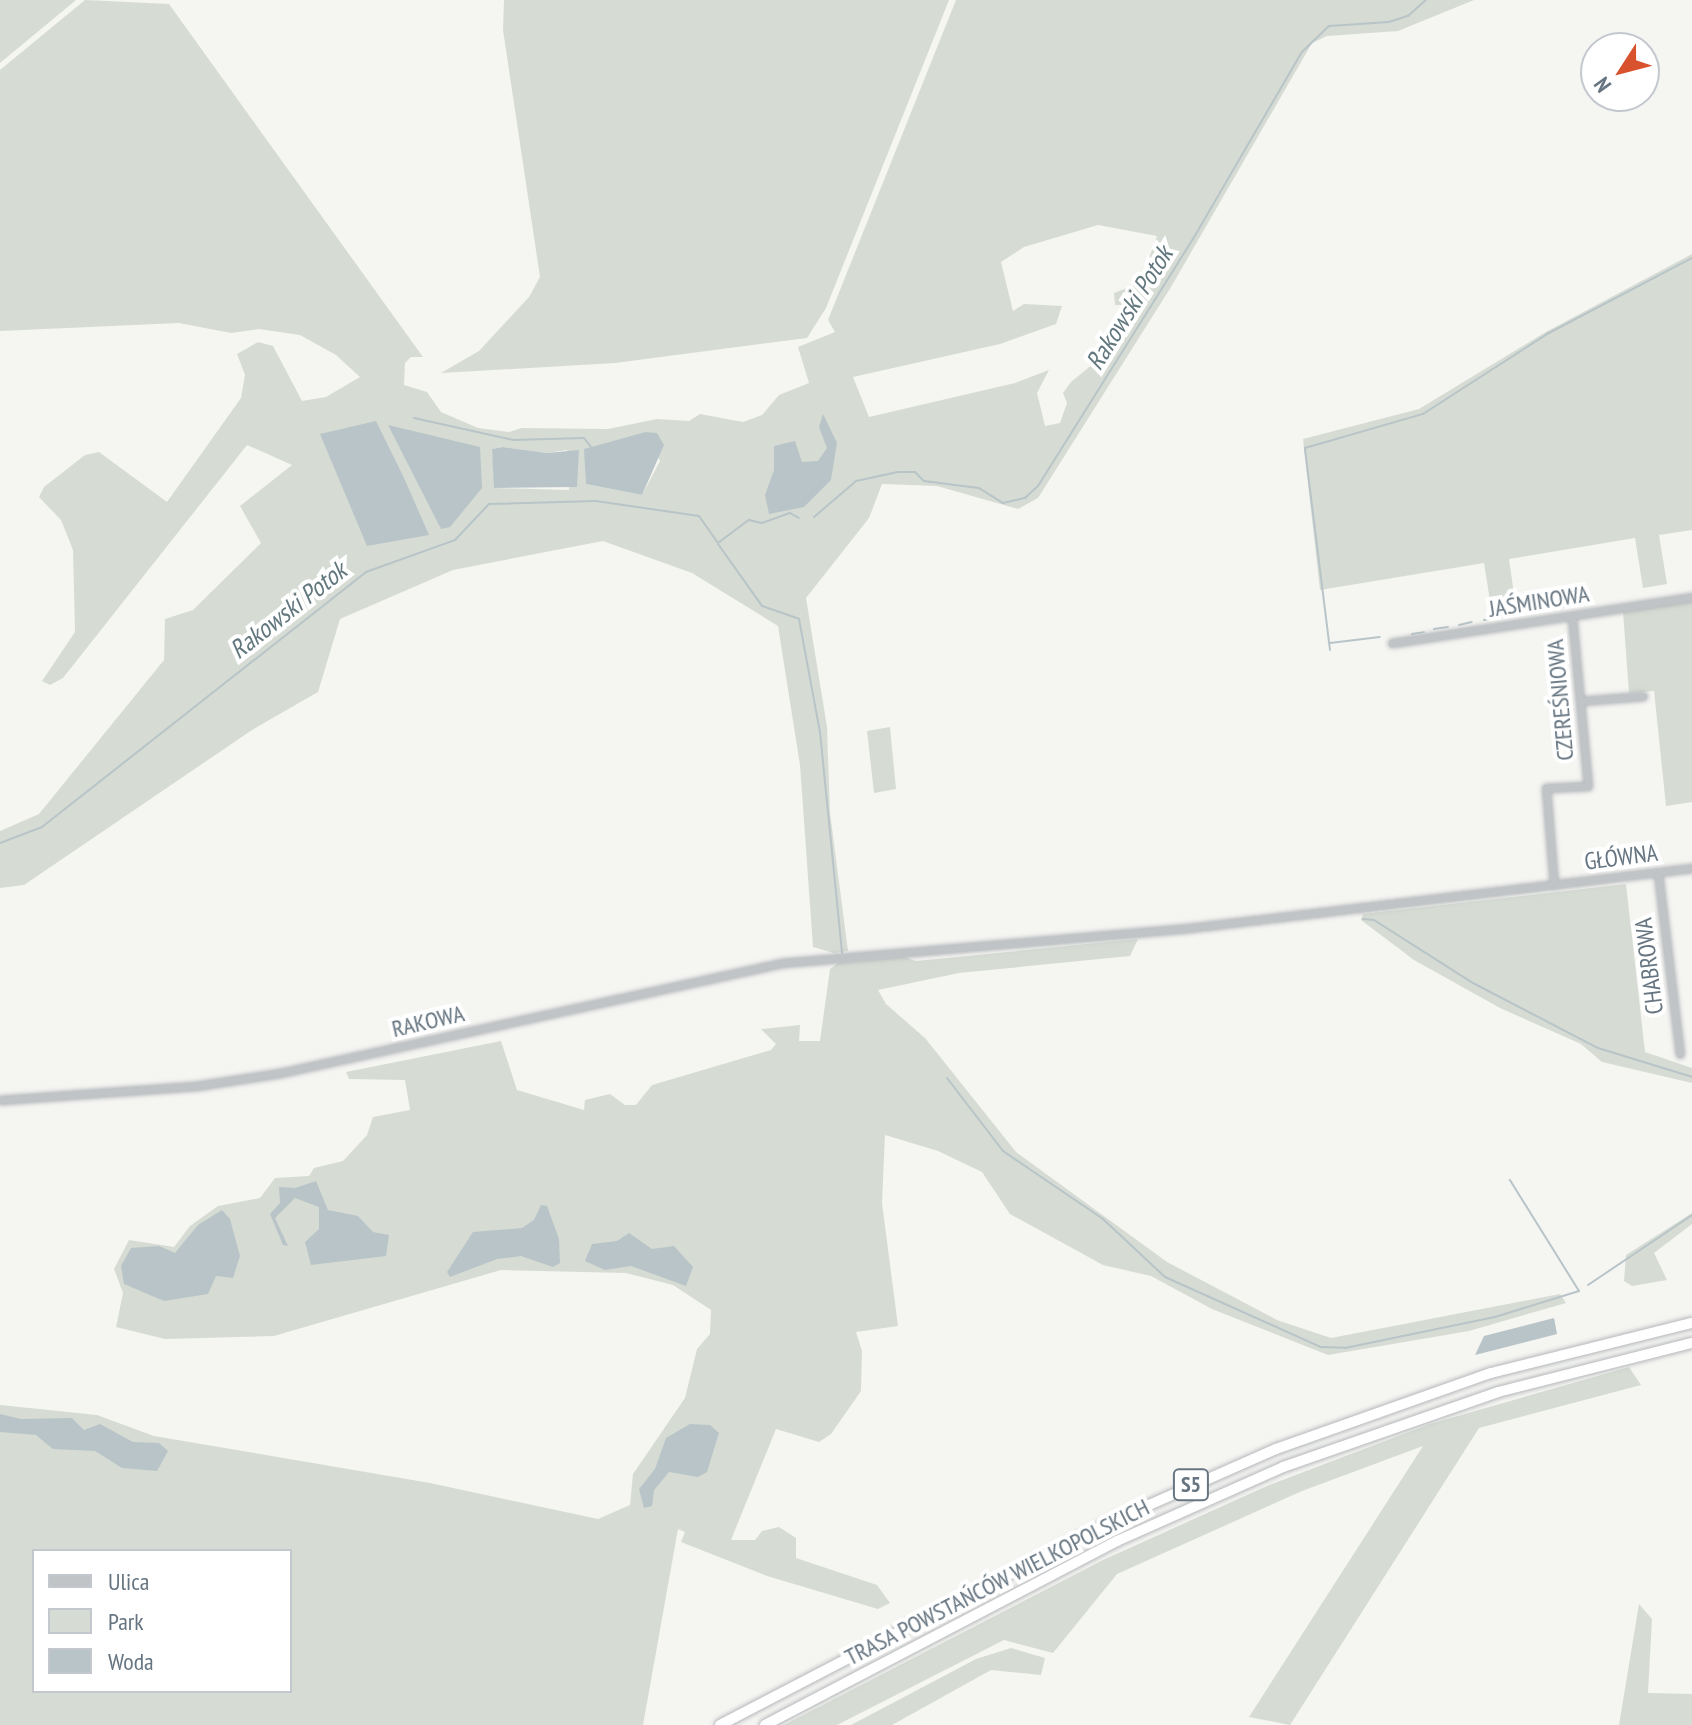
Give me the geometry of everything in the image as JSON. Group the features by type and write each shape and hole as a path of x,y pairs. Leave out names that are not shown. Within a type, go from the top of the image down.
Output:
{"highway":[{"name":"TRASA POWSTAŃCÓW WIELKOPOLSKICH","path":"720,1725 1106,1524 1276,1449 1491,1373 1692,1323"},
{"name":"TRASA POWSTAŃCÓW WIELKOPOLSKICH","path":"765,1725 1117,1541 1283,1467 1498,1392 1692,1343"}],"street":[{"name":"JAŚMINOWA","path":"1392,643 1692,597"},
{"name":"CZEREŚNIOWA","path":"1554,885 1546,788 1588,786 1572,616"},
{"path":"1581,701 1643,696"},
{"name":"GŁÓWNA","path":"860,957 1189,928 1692,868"},
{"name":"CHABROWA","path":"1658,873 1680,1054"},
{"name":"RAKOWA","path":"0,1100 196,1086 280,1073 758,967 860,957"}],"green space":[{"path":"0,0 76,0 0,63"},
{"path":"85,0 169,4 423,357 411,357 405,363 404,385 427,392 441,412 478,428 509,432 522,428 608,429 657,419 689,421 700,414 743,422 762,415 779,395 809,383 798,347 835,332 828,320 956,0 1474,0 1398,31 1327,36 1312,43 1171,287 1038,498 1018,509 937,486 882,484 869,518 806,598 827,727 830,813 848,951 834,953 813,947 800,765 778,626 692,573 603,541 453,570 340,619 318,692 252,730 24,885 0,888 0,831 39,814 164,660 165,619 193,610 261,543 240,506 292,465 247,445 63,678 50,685 42,681 75,632 73,550 61,520 39,497 44,487 85,455 99,452 167,502 241,398 245,375 237,354 258,342 273,346 302,401 326,397 360,377 336,355 300,335 259,329 231,333 179,323 0,331 0,70","holes":["1098,225 1157,236 1140,283 1114,293 1115,305 1131,305 1133,311 1111,358 1099,359 1071,382 1063,393 1067,403 1060,423 1045,426 1037,393 1049,370 1015,383 869,417 853,377 1000,344 1056,324 1062,306 1024,304 1013,311 1001,262 1024,247","645,432 660,461 642,495 586,484 585,449","503,447 547,453 567,450 569,490 495,488 492,449"]},
{"path":"504,0 949,0 826,308 807,338 615,363 441,373 479,351 529,297 540,277 503,30"},
{"path":"1692,254 1692,530 1659,535 1667,584 1643,588 1635,538 1509,559 1516,608 1492,613 1484,563 1320,590 1303,439 1419,409 1544,333"},
{"path":"1692,601 1692,802 1666,806 1654,691 1629,693 1623,612"},
{"path":"890,727 896,789 874,793 867,731"},
{"path":"1626,884 1645,1052 1692,1068 1692,1083 1602,1062 1581,1044 1500,1008 1414,960 1361,920 1363,914"},
{"path":"1138,939 1130,956 959,973 878,990 886,1004 925,1038 1016,1152 1167,1262 1277,1320 1331,1338 1560,1294 1566,1303 1469,1331 1328,1355 1212,1309 1151,1276 1103,1265 1010,1214 982,1172 938,1151 885,1135 882,1203 898,1326 856,1332 862,1351 861,1391 831,1434 819,1442 776,1429 731,1540 755,1540 762,1531 779,1527 796,1538 796,1558 877,1585 890,1603 878,1609 767,1576 681,1542 685,1532 678,1529 643,1725 0,1725 0,1405 97,1415 154,1436 430,1483 598,1519 630,1505 633,1474 685,1398 697,1349 710,1334 711,1310 673,1285 626,1273 501,1270 274,1336 165,1339 116,1327 123,1293 114,1269 129,1240 174,1247 190,1226 218,1206 260,1198 275,1178 309,1176 314,1168 343,1161 367,1135 373,1117 410,1110 405,1080 349,1079 346,1072 501,1041 517,1090 584,1110 585,1100 610,1094 625,1105 636,1105 652,1085 771,1050 776,1044 761,1029 800,1025 799,1041 820,1041 830,969 838,963 904,957 916,961"},
{"path":"1692,1213 1692,1224 1654,1253 1667,1280 1632,1286 1624,1281 1626,1255"},
{"path":"1629,1367 1641,1385 1479,1428 1290,1725 1249,1717 1423,1446 1302,1491 1117,1574 1053,1653 1004,1640 837,1725 784,1725 1103,1560 1267,1486 1430,1424"},
{"path":"1639,1604 1652,1619 1648,1693 1692,1694 1692,1725 1619,1725"},
{"path":"1011,1648 1045,1658 1041,1675 991,1670 892,1725 851,1725 976,1659"}],"water":[{"path":"823,414 837,443 831,480 804,507 769,514 765,495 774,470 774,446 795,441 802,462 818,461 827,448 819,427"},
{"path":"376,421 429,535 367,546 320,434"},
{"path":"388,425 480,447 482,488 450,527 441,529"},
{"path":"645,432 657,433 664,445 642,495 586,484 584,449"},
{"path":"503,447 547,453 579,450 577,487 494,488 492,449"},
{"path":"316,1181 328,1210 358,1216 373,1232 389,1235 386,1256 311,1265 305,1242 319,1229 319,1207 295,1198 275,1218 288,1246 283,1245 270,1214 280,1203 279,1187 295,1188"},
{"path":"541,1205 547,1206 559,1239 560,1263 553,1267 521,1256 497,1259 450,1277 447,1272 473,1232 522,1228 534,1220"},
{"path":"222,1210 230,1219 240,1256 233,1278 216,1276 208,1294 164,1301 124,1284 121,1266 131,1248 159,1246 175,1253 198,1225"},
{"path":"629,1233 652,1249 674,1246 693,1267 686,1286 631,1266 605,1270 585,1261 592,1244 617,1241"},
{"path":"1554,1318 1557,1334 1475,1355 1484,1336"},
{"path":"0,1414 21,1419 72,1418 84,1430 100,1424 133,1442 159,1443 168,1451 157,1471 122,1468 95,1451 53,1449 36,1435 0,1432"},
{"path":"690,1424 710,1425 719,1433 707,1472 698,1477 669,1472 654,1490 652,1506 644,1508 639,1489 655,1469 666,1438"}],"waterway":[{"name":"Rakowski Potok","path":"814,517 856,481 898,472 915,472 924,481 979,488 1003,503 1025,498 1038,486 1193,239 1302,52 1329,26 1389,22 1408,16 1426,0"},
{"path":"1330,650 1305,448 1423,414 1547,334 1692,258"},
{"path":"414,418 513,440 584,438 591,447"},
{"name":"Rakowski Potok","path":"0,843 42,827 366,572 455,540 489,504 596,501 699,516 718,543 749,520 762,523 790,513 799,518"},
{"path":"718,544 762,606 799,619 820,732 842,953"},
{"path":"1538,611 1570,606"},
{"path":"1484,620 1521,614"},
{"path":"1459,625 1472,622"},
{"path":"1434,629 1448,627"},
{"path":"1412,634 1424,632"},
{"path":"1330,643 1380,637"},
{"path":"1363,919 1374,920 1473,983 1598,1048 1692,1077"},
{"path":"947,1078 1003,1151 1103,1219 1165,1277 1321,1347 1345,1348 1495,1317 1579,1291 1510,1180"},
{"path":"1588,1285 1692,1215"}]}
